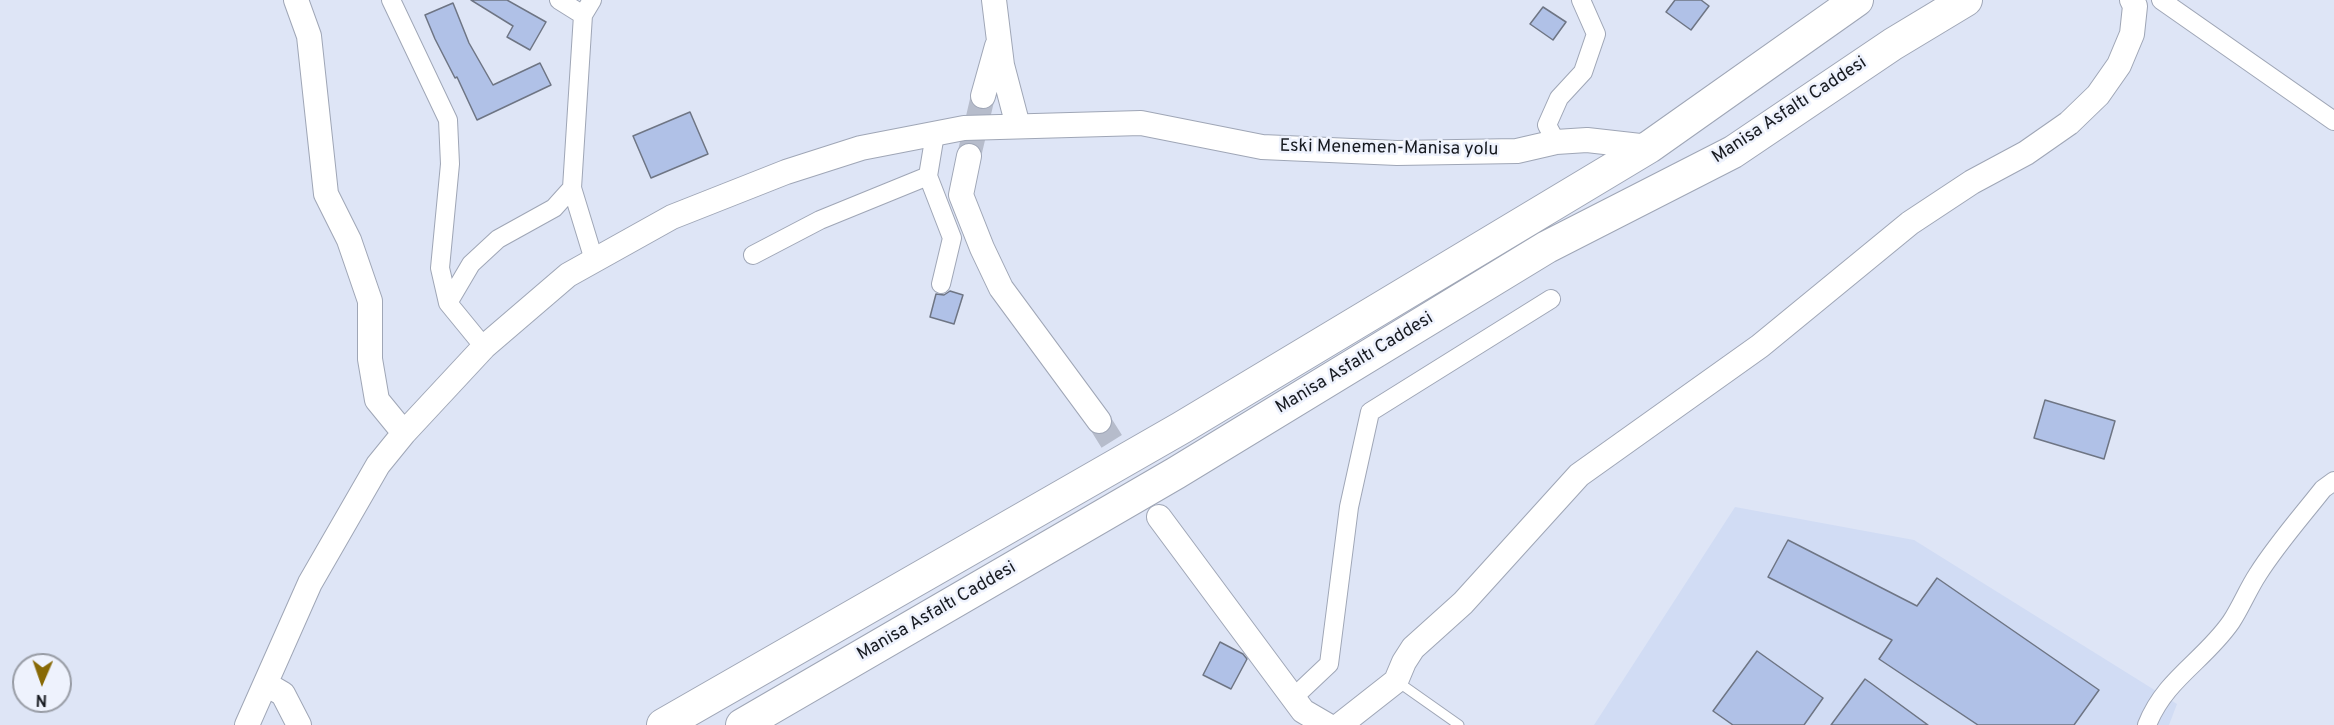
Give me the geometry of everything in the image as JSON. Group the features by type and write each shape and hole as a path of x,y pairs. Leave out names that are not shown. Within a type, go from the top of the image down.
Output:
{"highway":[{"name":"Manisa Asfaltı Caddesi","path":"663,725 1181,428 1649,147 1857,0"},
{"name":"Manisa Asfaltı Caddesi","path":"742,725 1176,473 1548,247 1733,152 1893,44 1966,0"}],"street":[{"path":"296,0 309,36 326,194 349,240 370,301 370,359 377,400 404,433"},
{"path":"391,0 448,120 450,164 440,268 448,303 484,347"},
{"path":"558,0 588,8 572,188 594,260"},
{"path":"993,0 1002,65 1018,126"},
{"path":"1556,142 1548,125 1559,98 1583,72 1596,34 1581,0"},
{"path":"1340,725 1396,681 1413,648 1463,603 1579,475 1760,346 1910,223 1972,182 2026,153 2068,123 2098,95 2119,66 2132,34 2135,6 2132,0"},
{"path":"2161,0 2334,121"},
{"path":"983,96 999,40"},
{"name":"Eski Menemen-Manisa yolu","path":"247,725 310,583 378,465 404,433 484,347 568,275 672,217 786,172 861,148 964,128 1142,123 1262,147 1397,153 1517,151 1556,142 1587,140 1649,147"},
{"path":"935,134 928,176 952,238 941,284"},
{"path":"969,156 961,195 1001,288 1099,420"},
{"path":"753,255 820,220 928,176"},
{"path":"448,303 471,264 498,239 554,208 572,188"},
{"path":"1293,698 1329,664 1348,507 1370,412 1551,299"},
{"path":"2147,725 2154,705 2182,672 2211,647 2231,622 2258,574 2323,489 2334,481"},
{"path":"1159,517 1303,711 1326,725"},
{"path":"266,684 283,694 299,725"}],"lane":[{"path":"1396,681 1459,725"}],"shaded area":[{"path":"1735,507 1914,540 2177,704 2169,725 1594,725"}],"building":[{"path":"471,0 507,0 546,22 530,50 507,37 513,26"},
{"path":"1675,0 1701,0 1709,6 1691,30 1666,12"},
{"path":"453,3 469,43 493,85 540,63 551,85 477,120 425,15"},
{"path":"1543,7 1566,22 1553,40 1530,24"},
{"path":"690,112 708,154 651,178 633,136"},
{"path":"950,291 963,295 954,324 930,317 936,294 944,295"},
{"path":"2045,400 2115,421 2104,459 2034,438"},
{"path":"1788,540 1917,606 1937,578 2099,690 2074,725 1978,725 1879,659 1892,640 1768,577"},
{"path":"1220,642 1243,654 1247,659 1231,689 1203,675"},
{"path":"1757,651 1823,698 1804,725 1733,725 1713,711"},
{"path":"1865,679 1872,684 1928,725 1831,725"}],"tunnel":[{"path":"969,156 983,96"},
{"path":"1099,421 1159,517"}]}
